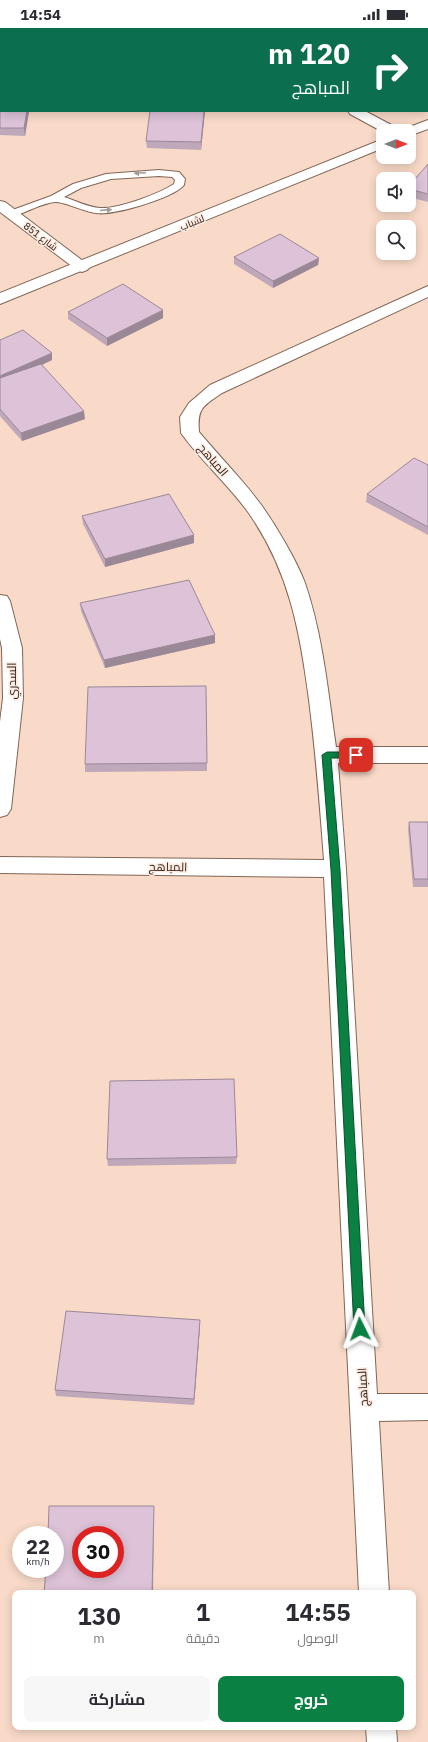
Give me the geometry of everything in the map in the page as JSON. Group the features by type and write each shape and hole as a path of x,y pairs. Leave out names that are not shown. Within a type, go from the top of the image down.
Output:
{"street":[{"path":"357,112 379,124"},
{"path":"416,129 428,124"},
{"name":"لشباب","path":"0,300 376,146"},
{"name":"شارع 851","path":"6,210 82,267"},
{"name":"المباهج","path":"374,1590 335,870 327,755 309,634 295,582 277,546 255,508 190,433 189,417 197,403 216,389 428,291"},
{"name":"السدري","path":"0,601 12,648 12,698 0,809"},
{"path":"327,755 428,755"},
{"name":"المباهج","path":"0,865 335,870"},
{"path":"364,1408 428,1407"},
{"path":"381,1730 382,1742"}],"lane":[{"path":"6,210 55,198 77,186 110,176 159,172 175,174 178,176 180,182 173,189 112,210 99,211 55,198"},
{"path":"83,206 85,191 94,180"}],"building":[{"path":"0,112 27,112 24,128 0,128"},
{"path":"150,112 204,112 201,142 146,141"},
{"path":"428,164 428,194 416,191 416,178"},
{"path":"280,234 319,258 273,281 234,257"},
{"path":"123,284 163,310 107,338 68,312"},
{"path":"23,330 52,353 0,376 0,340"},
{"path":"41,364 84,411 21,433 0,409 0,378"},
{"path":"414,458 428,465 428,527 367,494"},
{"path":"169,494 194,535 105,559 82,516"},
{"path":"189,580 215,635 104,660 80,603"},
{"path":"206,686 207,763 85,764 88,687"},
{"path":"409,822 428,822 428,879 414,879"},
{"path":"234,1079 237,1157 107,1159 110,1081"},
{"path":"66,1311 200,1320 194,1399 55,1390"},
{"path":"49,1506 154,1506 152,1590 44,1590 45,1578 64,1578 64,1526 48,1526"}],"route":[{"path":"356,755 327,755 335,870 360,1329"}]}
